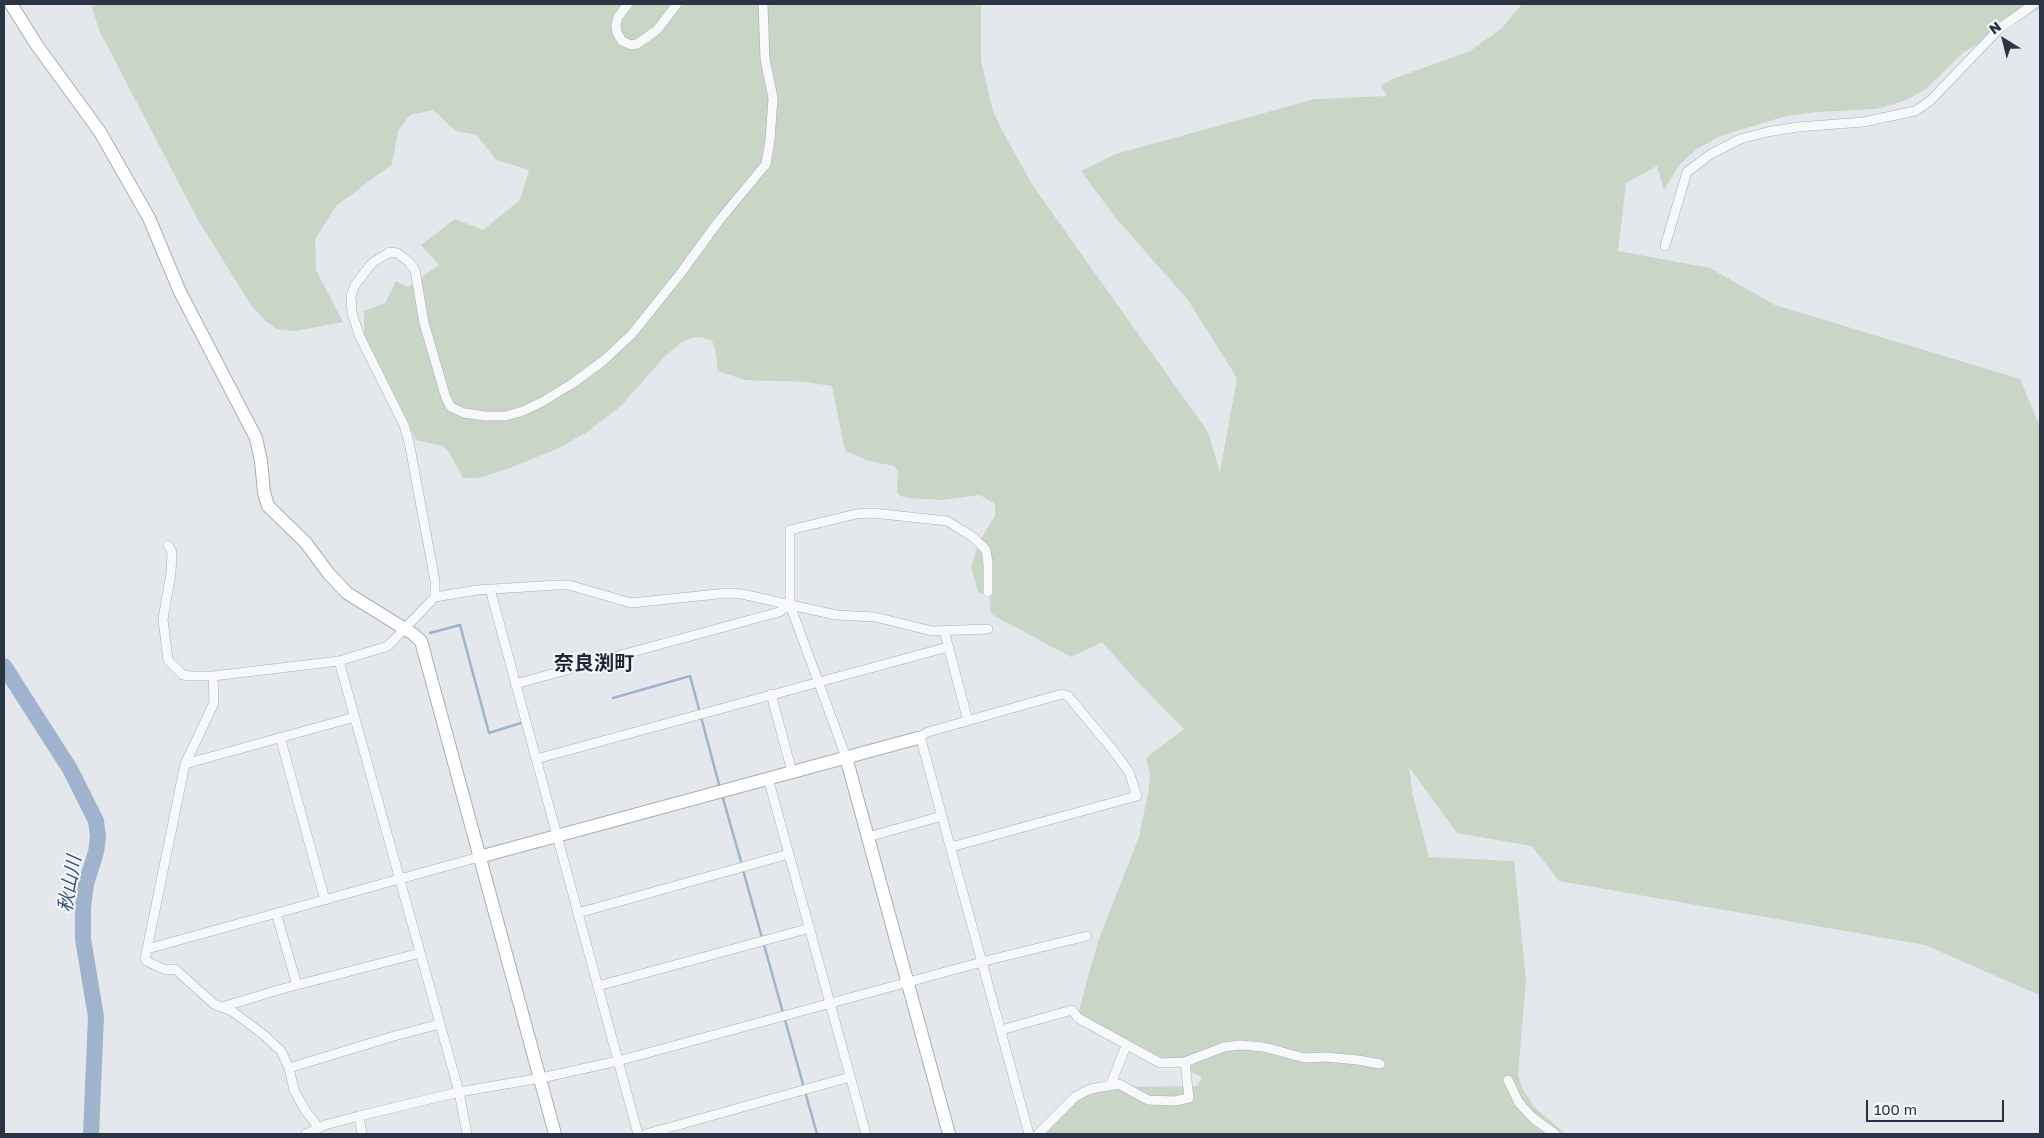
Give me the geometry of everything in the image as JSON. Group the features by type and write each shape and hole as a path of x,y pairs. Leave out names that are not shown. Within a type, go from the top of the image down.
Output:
{"street":[{"path":"11,4 36,44 82,104 149,218 180,292 256,438 261,461 264,492 268,506 306,543 329,574 347,593 405,629 420,641 555,1134"},
{"path":"628,4 618,17 616,25 617,33 622,40 631,45 637,44 657,30 677,4"},
{"path":"435,597 435,581 409,442 404,425 360,337 352,313 351,296 356,284 372,263 390,252 397,253 409,262 415,270 424,323 446,398 451,407 464,413 506,416 536,405 573,383 603,361 632,334 680,274 718,222 766,164 771,132 773,98 765,59 762,4"},
{"path":"1665,246 1688,172 1711,154 1740,139 1767,132 1798,127 1863,122 1915,111 1930,101 2000,28 2034,4"},
{"path":"949,1134 846,757 790,605 790,530 856,514 873,513 947,521 973,537 986,550 988,592"},
{"path":"168,545 172,552 171,573 163,619 168,660 183,675 213,676 339,661 388,646 427,603 435,597 490,589 570,585 631,603 727,593 742,594 836,615 875,617 924,629 988,630"},
{"path":"490,589 638,1134"},
{"path":"515,684 779,612 790,605"},
{"path":"944,630 968,721"},
{"path":"536,759 948,647"},
{"path":"339,661 459,1092 467,1134"},
{"path":"213,676 214,702 185,764 146,961 166,970 175,969 214,1004 232,1012 284,1054 294,1090 305,1110 319,1128"},
{"path":"771,694 792,772"},
{"path":"147,949 919,737 928,732 1062,694 1068,696 1129,772 1137,796 951,847"},
{"path":"185,764 355,717"},
{"path":"919,737 1029,1134"},
{"path":"280,738 325,900"},
{"path":"768,778 866,1134"},
{"path":"868,836 942,816"},
{"path":"578,912 789,854"},
{"path":"276,913 297,984"},
{"path":"598,986 810,928"},
{"path":"306,1134 319,1128 359,1116 459,1092 541,1078 618,1061 982,962 1087,936"},
{"path":"222,1007 297,984 420,953"},
{"path":"1001,1030 1072,1010 1078,1018 1160,1063 1185,1062 1224,1046 1240,1046 1264,1047 1304,1058 1350,1059 1380,1064"},
{"path":"289,1068 440,1024"},
{"path":"1110,1086 1126,1046"},
{"path":"1038,1134 1075,1097 1090,1089 1119,1084 1148,1100 1175,1101 1189,1098 1185,1062"},
{"path":"646,1134 850,1077"},
{"path":"1508,1080 1519,1104 1533,1118 1555,1134"},
{"path":"359,1116 362,1134"}],"green space":[{"path":"91,4 981,4 981,61 993,111 1004,134 1033,186 1208,432 1220,472 1237,378 1188,300 1115,217 1081,171 1116,154 1315,99 1387,96 1381,86 1390,80 1470,51 1501,29 1522,4 2040,4 2040,8 1964,52 1927,88 1907,100 1876,109 1816,112 1786,116 1720,136 1697,149 1680,164 1664,190 1657,166 1626,183 1618,251 1710,268 1775,305 2020,379 2040,427 2040,997 1925,945 1559,881 1532,846 1457,833 1409,767 1413,796 1429,857 1514,861 1526,980 1518,1075 1522,1088 1535,1108 1566,1134 1033,1134 1033,1132 1065,1107 1089,1095 1122,1087 1197,1086 1202,1077 1078,1016 1100,936 1139,837 1149,788 1150,774 1146,758 1184,729 1102,642 1071,657 991,614 989,591 979,594 971,567 979,542 995,516 995,504 980,495 941,500 900,496 897,492 898,471 894,466 869,461 845,451 832,386 805,382 745,380 718,371 712,341 701,337 682,342 665,356 621,406 587,432 559,448 510,468 479,478 463,478 449,452 443,446 416,440 364,335 364,311 385,303 396,281 408,287 439,265 421,245 455,219 483,230 520,200 529,170 496,160 477,135 456,131 433,110 410,115 398,131 392,164 336,206 315,239 316,270 343,322 296,331 277,329 267,322 251,305 198,220 99,30"}],"waterway":[{"path":"430,633 460,625 489,733 521,723"},
{"name":"秋山川","path":"4,666 70,769 96,821 98,837 96,852 86,884 83,907 83,939 96,1017 91,1134"},
{"path":"613,698 690,676 720,788"},
{"path":"722,795 742,865"},
{"path":"743,870 817,1134"}],"district":[{"name":"奈良渕町","path":"594,664"}]}
